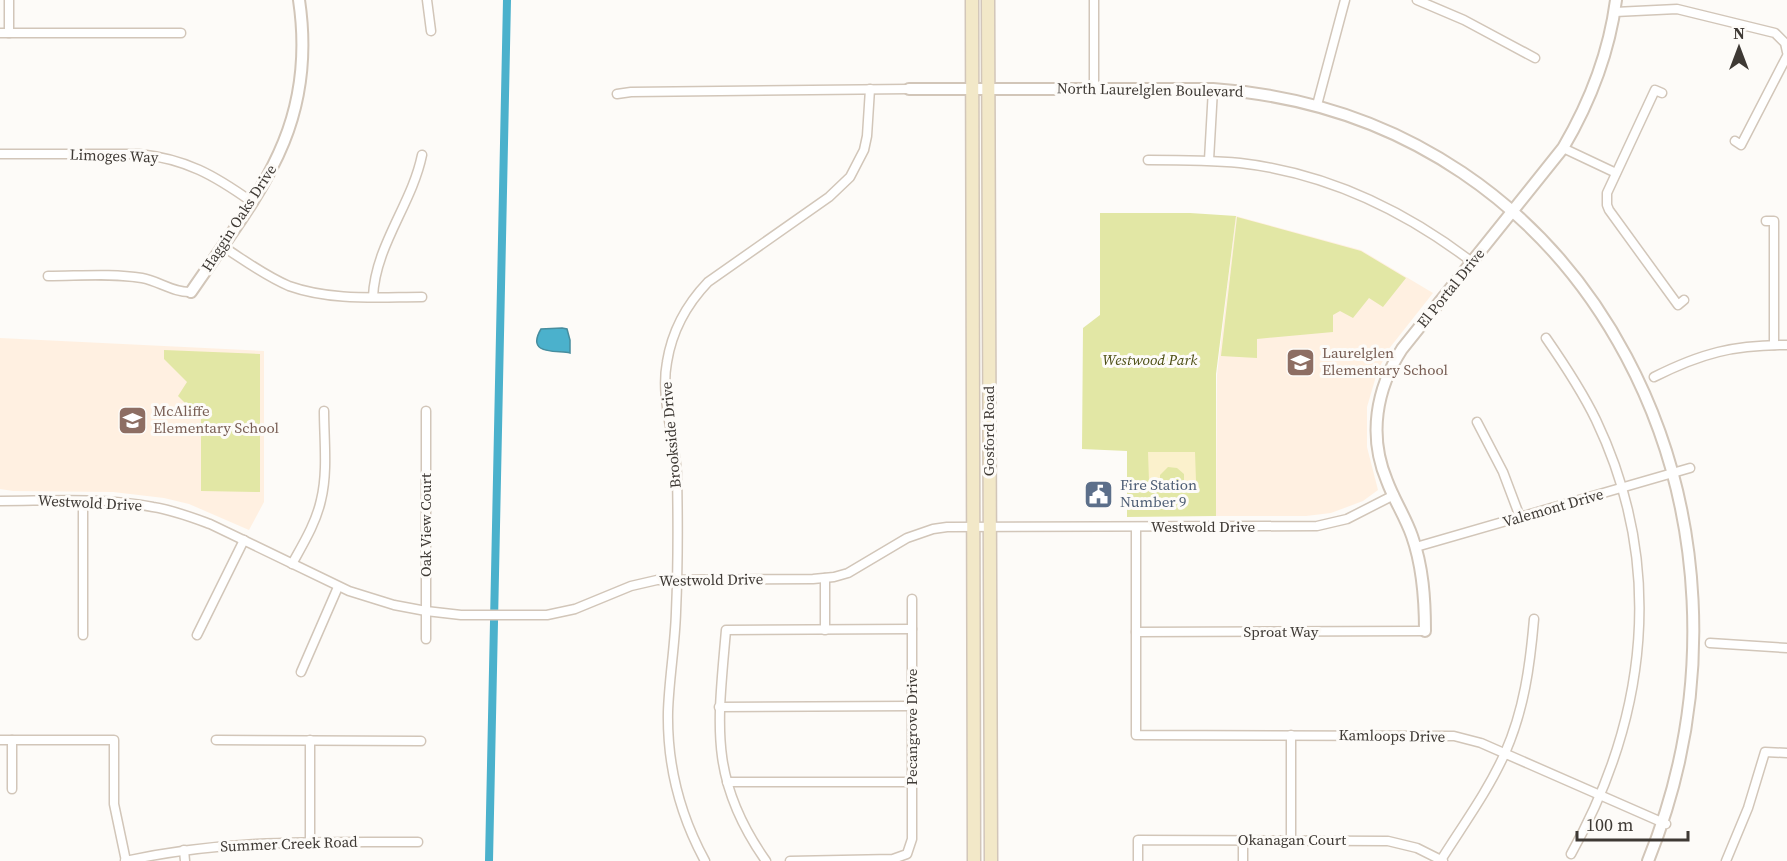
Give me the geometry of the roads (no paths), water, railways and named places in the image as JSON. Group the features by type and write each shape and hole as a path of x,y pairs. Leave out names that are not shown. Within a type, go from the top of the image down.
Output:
{"main road":[{"name":"Gosford Road","path":"972,0 975,861"},
{"name":"Gosford Road","path":"988,0 991,861"}],"street":[{"path":"9,0 5,33 181,33"},
{"name":"Haggin Oaks Drive","path":"191,292 264,183 285,142 298,97 303,56 299,0"},
{"path":"427,0 431,30"},
{"path":"1094,0 1094,89"},
{"path":"1317,105 1345,0"},
{"name":"El Portal Drive","path":"1425,631 1424,588 1416,547 1382,467 1376,439 1377,414 1382,389 1402,349 1563,148 1583,112 1597,79 1608,45 1616,0"},
{"path":"1421,1 1485,30 1534,58"},
{"path":"1615,12 1670,9 1689,12 1775,33 1785,42 1787,54 1741,145 1735,141"},
{"name":"North Laurelglen Boulevard","path":"617,94 972,88 1213,89 1258,93 1317,105 1361,119 1412,140 1468,171 1517,207 1573,259"},
{"name":"Brookside Drive","path":"705,861 686,822 669,753 668,711 677,580 676,466 665,382 666,365 674,333 688,306 708,282 829,197 850,177 858,163 867,136 870,89"},
{"path":"1209,160 1213,89"},
{"path":"1662,93 1655,90 1606,199 1609,210 1678,305 1684,300"},
{"path":"1563,148 1616,173"},
{"name":"Limoges Way","path":"0,154 157,156 183,162 207,172 252,202"},
{"path":"373,297 379,263 416,179 422,155"},
{"path":"1148,160 1209,160 1264,167 1341,187 1406,217 1433,233 1472,262"},
{"path":"1767,221 1774,221 1774,345"},
{"path":"222,246 258,270 290,286 324,295 422,297"},
{"path":"48,276 132,276 159,282 180,293 191,292"},
{"path":"1546,338 1586,400 1609,450 1621,488 1637,571 1639,634 1630,705 1613,766 1571,854"},
{"path":"1654,377 1714,351 1744,346 1787,345"},
{"path":"292,564 313,523 324,485 324,411"},
{"name":"Oak View Court","path":"426,411 426,639"},
{"path":"1477,422 1503,472 1520,517"},
{"name":"Valemont Drive","path":"1416,547 1690,468"},
{"name":"Westwold Drive","path":"0,501 128,503 170,510 210,524 338,587 383,602 426,611 548,615 563,613 643,583 677,580 825,578 848,573 919,534 947,528 1317,526 1347,519 1394,495"},
{"path":"83,501 83,635"},
{"path":"1136,527 1136,632"},
{"path":"197,635 244,540"},
{"path":"825,578 825,630"},
{"path":"301,672 338,587"},
{"name":"Pecangrove Drive","path":"790,861 893,859 907,854 912,838 912,599"},
{"path":"1442,860 1481,798 1504,753 1516,723 1527,684 1534,619"},
{"path":"766,861 740,818 727,782 720,748 719,707 726,630 912,629"},
{"name":"Sproat Way","path":"1136,632 1425,631"},
{"name":"Kamloops Drive","path":"1136,632 1136,735 1440,735 1468,739 1666,824"},
{"path":"1710,644 1787,648"},
{"path":"719,707 912,706"},
{"path":"1291,735 1291,840"},
{"path":"0,740 114,740 114,804 125,861"},
{"path":"12,740 12,789"},
{"path":"216,740 421,741"},
{"path":"310,740 310,842"},
{"path":"1726,861 1748,808 1765,752 1787,753"},
{"path":"727,782 912,782"},
{"path":"1648,861 1680,790"},
{"name":"Okanagan Court","path":"1138,861 1138,840 1388,841 1417,848 1442,860"},
{"path":"1243,840 1243,861"},
{"name":"Summer Creek Road","path":"125,861 184,850 264,842 418,842"},
{"path":"184,850 185,861"}],"water":[{"path":"541,329 567,329 570,353 540,348 537,338"}],"waterway":[{"path":"489,861 507,0"}],"place":[{"name":"Laurelglen Elementary School","path":"1301,362"},
{"name":"McAliffe Elementary School","path":"132,420"},
{"name":"Fire Station Number 9","path":"1099,494"}],"park label":[{"name":"Westwood Park","path":"1150,360"}]}
